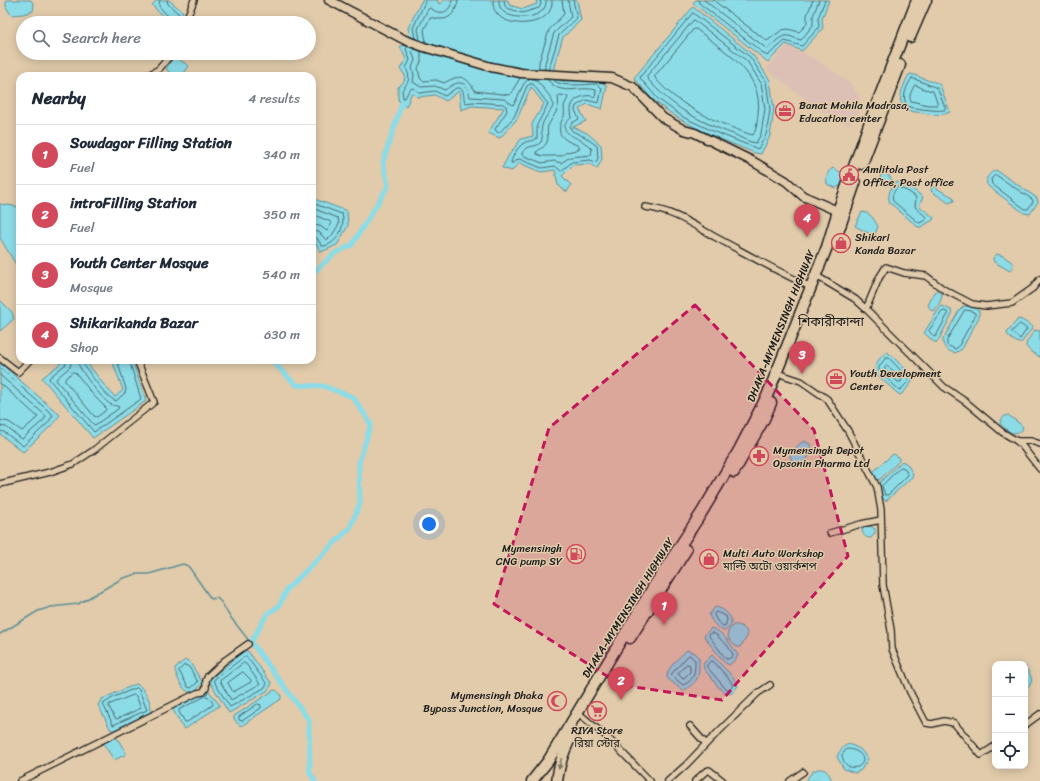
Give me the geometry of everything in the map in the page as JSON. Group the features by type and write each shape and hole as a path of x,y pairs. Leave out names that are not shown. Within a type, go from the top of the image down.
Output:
{"highway":[{"name":"DHAKA-MYMENSINGH HIGHWAY","path":"557,781 564,752 582,716 742,460 764,419 783,375 820,278 872,116 917,0"},
{"name":"DHAKA-MYMENSINGH HIGHWAY","path":"532,781 548,761 564,736 640,609 702,512 739,450 767,396 911,34 926,0"}],"street":[{"path":"187,16 194,0"},
{"path":"329,0 405,40 424,48 505,71 612,78 633,87 663,118 684,130 695,133 752,161 786,181 803,196 841,213"},
{"path":"154,72 159,69 166,60"},
{"path":"645,207 660,209 678,216 759,262 810,287"},
{"path":"866,309 879,278 886,267 904,273 926,276 943,288 972,304 986,306 1012,303 1032,288 1040,279"},
{"path":"820,278 855,300 866,309 944,387 1027,450 1040,469"},
{"path":"0,358 18,372 26,364"},
{"path":"0,484 50,472 73,464 94,450 154,402 139,364"},
{"path":"783,375 801,381 827,399 848,431 877,487 881,510 883,585 891,630 892,649 910,692 926,723 932,724 944,721 954,723 981,755 992,748"},
{"path":"1017,441 1031,441 1040,444"},
{"path":"830,533 881,520"},
{"path":"20,781 157,712 197,693 203,692 206,688 206,680 208,676 224,661 248,644"},
{"path":"668,781 758,693 770,685"},
{"path":"1028,723 1040,714"},
{"path":"582,716 607,737 650,781"},
{"path":"690,726 706,744"},
{"path":"695,781 709,770 723,781"},
{"path":"790,781 803,772"}],"highlighted area":[{"path":"695,305 814,430 848,556 722,700 621,685 494,604 549,428"}],"shaded area":[{"path":"787,45 815,59 849,82 860,97 858,114 849,125 818,109 766,69"}],"water":[{"path":"6,0 31,0 34,5 33,11 11,15 6,7"},
{"path":"157,0 169,0 183,12 183,16 163,16 152,5"},
{"path":"422,0 438,0 438,3 441,4 443,0 508,0 509,5 523,9 537,4 536,0 577,0 581,20 563,37 554,66 554,74 562,81 599,80 607,86 602,109 587,104 579,109 586,121 573,127 587,133 601,145 602,159 597,169 590,164 573,165 562,176 571,185 567,192 558,185 555,170 541,172 519,163 512,171 502,168 509,155 521,139 533,136 532,124 544,104 531,87 517,119 500,138 488,133 504,108 472,106 461,110 459,91 446,101 435,95 417,97 412,92 406,107 398,100 398,87 404,82 405,75 400,69 406,59 400,47 411,40 408,28"},
{"path":"696,0 829,0 822,19 823,28 802,51 786,44 768,62 693,3"},
{"path":"693,7 753,55 770,80 774,109 770,136 761,154 755,153 717,137 680,119 654,100 634,78"},
{"path":"172,60 180,60 189,66 185,72 169,72 166,69"},
{"path":"910,74 940,85 950,112 940,115 930,114 910,111 903,107 901,103 901,92"},
{"path":"833,168 846,175 843,183 835,188 827,184 828,173"},
{"path":"996,170 1037,198 1038,202 1030,214 1024,213 989,187 987,184 987,179 991,173"},
{"path":"881,175 888,175 893,181 890,185 886,185 880,178"},
{"path":"899,182 911,188 923,197 919,206 934,218 933,220 921,227 918,227 890,203 890,190 895,183"},
{"path":"932,186 953,197 954,201 949,203 931,191"},
{"path":"316,199 347,211 348,226 337,245 321,252 316,244"},
{"path":"0,204 16,206 16,264 0,238"},
{"path":"862,212 870,215 878,227 874,236 855,226"},
{"path":"997,254 1013,263 1010,271 994,262 993,258"},
{"path":"937,291 941,292 942,296 934,311 931,310 928,305"},
{"path":"0,300 12,312 14,319 0,331"},
{"path":"942,306 951,310 952,314 939,339 937,342 934,342 924,333"},
{"path":"964,306 974,307 979,311 979,317 962,349 955,353 946,348 943,344 943,339 959,311"},
{"path":"1018,319 1033,327 1021,343 1013,340 1007,333"},
{"path":"1035,330 1040,331 1040,357 1031,352 1026,346 1027,341"},
{"path":"887,352 911,374 912,377 910,384 900,395 875,373 875,367 878,361"},
{"path":"0,363 60,415 51,426 23,452 0,434"},
{"path":"60,364 88,364 115,397 123,390 113,364 133,364 146,401 93,438 42,378"},
{"path":"1008,415 1023,427 1021,432 1011,433 1000,424 1002,418"},
{"path":"804,441 810,444 812,450 805,461 797,464 792,461 790,456"},
{"path":"893,454 899,458 899,461 879,480 876,479 873,472"},
{"path":"902,461 907,464 913,474 912,477 886,501 882,498 877,487 880,482"},
{"path":"870,526 875,529 875,533 871,538 865,536 862,530 864,527"},
{"path":"715,607 720,608 730,617 731,625 724,631 715,624 709,615"},
{"path":"733,625 741,626 747,632 747,637 740,647 737,647 729,639 728,631"},
{"path":"711,628 723,635 738,655 729,665 724,662 704,636"},
{"path":"687,650 694,653 699,658 699,670 696,681 683,691 667,678 667,674 674,663"},
{"path":"244,651 248,651 272,684 267,691 229,713 210,682 210,679"},
{"path":"712,655 733,677 738,686 732,693 726,694 722,691 704,669 703,664"},
{"path":"185,660 189,661 203,683 192,692 187,691 182,686 175,671 175,668"},
{"path":"1028,671 1031,679 1028,688"},
{"path":"136,684 145,692 151,712 114,730 111,730 98,705 102,699"},
{"path":"208,690 219,706 185,729 183,728 173,710 177,706"},
{"path":"274,690 279,693 281,699 240,726 234,719 234,716"},
{"path":"111,738 117,738 126,753 125,755 114,760 103,743"},
{"path":"849,744 860,749 868,759 861,770 855,773 844,769 837,757 842,749"},
{"path":"823,769 827,772 831,778 830,781 805,781 813,771"}],"waterway":[{"path":"316,270 335,253 352,245 388,186 383,162 402,103"},
{"path":"275,364 296,385 323,386 353,397 371,424 359,462 360,503 350,528 287,589 279,606 267,614 251,642 309,720 310,773 315,781"},
{"path":"0,634 38,611 51,607 78,604 123,578 137,574 149,574 183,564 188,566 211,599 217,598 222,603 228,614 251,642"}],"place":[{"name":"Banat Mohila Madrasa, Education center","path":"785,111"},
{"name":"Amlitola Post Office, Post office","path":"849,175"},
{"name":"Shikarikanda Bazar","path":"807,237"},
{"name":"Shikari Kanda Bazar","path":"841,243"},
{"name":"Youth Center Mosque","path":"802,374"},
{"name":"Youth Development Center","path":"836,379"},
{"name":"Mymensingh Depot Opsonin Pharma Ltd","path":"759,456"},
{"name":"Mymensingh CNG pump SY","path":"576,554"},
{"name":"Multi Auto Workshop মাল্টি অটো ওয়ার্কশপ","path":"709,559"},
{"name":"Sowdagor Filling Station","path":"664,625"},
{"name":"introFilling Station","path":"621,700"},
{"name":"Mymensingh Dhaka Bypass Junction, Mosque","path":"557,701"},
{"name":"RIYA Store রিয়া স্টোর","path":"597,711"}],"district":[{"name":"শিকারীকান্দা","path":"831,321"}]}
